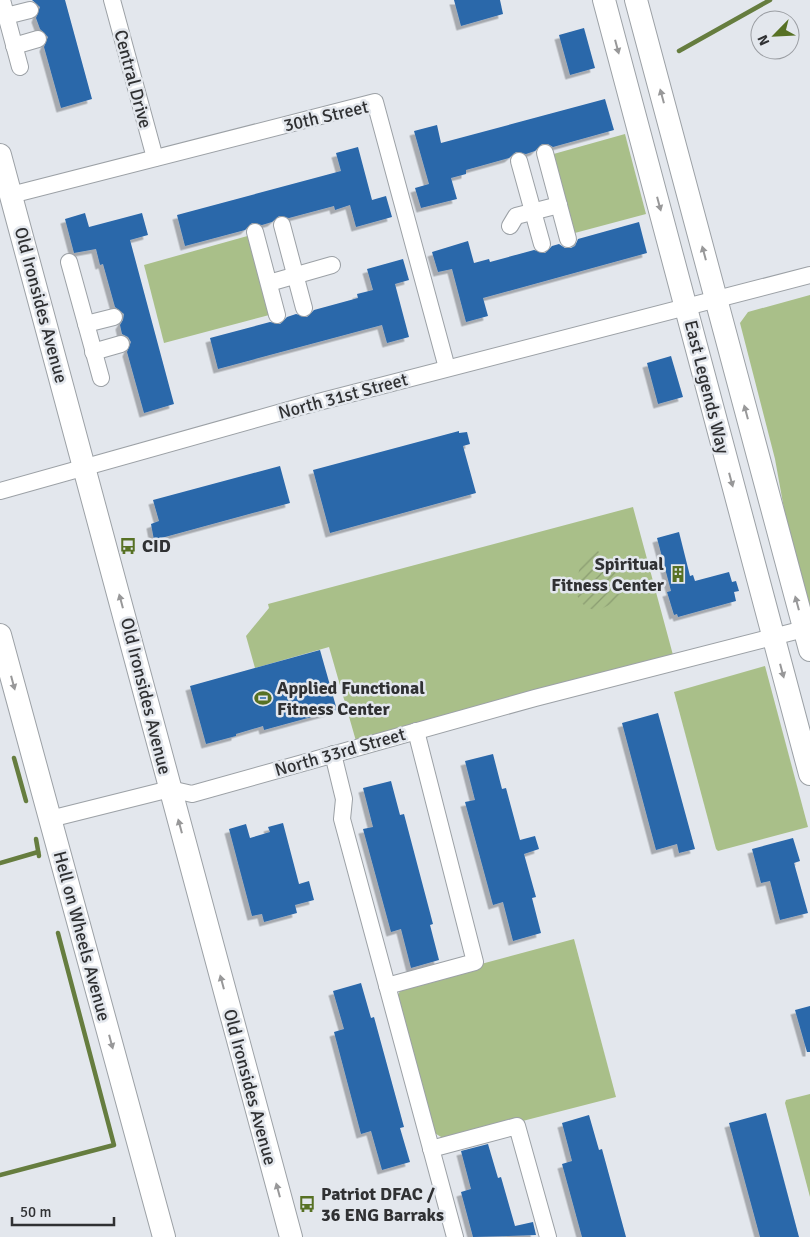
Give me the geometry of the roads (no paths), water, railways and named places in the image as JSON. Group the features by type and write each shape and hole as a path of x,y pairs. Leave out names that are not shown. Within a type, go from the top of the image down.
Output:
{"street":[{"path":"2,0 20,67"},
{"name":"Central Drive","path":"112,0 155,158"},
{"name":"East Legends Way","path":"604,0 810,774"},
{"name":"East Legends Way","path":"636,0 810,650"},
{"path":"6,16 30,10"},
{"path":"14,46 38,39"},
{"name":"30th Street","path":"11,196 376,102 447,368"},
{"path":"545,153 568,239"},
{"name":"Old Ironsides Avenue","path":"0,155 291,1237"},
{"path":"519,161 542,244"},
{"path":"510,226 516,216 559,205"},
{"path":"282,224 304,308"},
{"path":"255,232 278,315"},
{"path":"69,262 101,378"},
{"path":"269,283 332,265"},
{"name":"North 31st Street","path":"0,491 303,406 810,275"},
{"path":"86,324 114,317"},
{"path":"94,352 120,344"},
{"name":"North 33rd Street","path":"50,819 170,789 192,794 535,698 804,629"},
{"name":"Hell on Wheels Avenue","path":"0,636 164,1237"},
{"path":"387,986 475,962 416,731"},
{"path":"333,754 344,799 342,819 455,1237"},
{"path":"431,1149 517,1126 548,1237"}],"waterway":[{"path":"679,51 770,0"},
{"path":"14,758 26,801"},
{"path":"36,839 39,856"},
{"path":"0,863 38,852"},
{"path":"0,1175 114,1145 58,933"}],"place":[{"name":"CID","path":"128,546"},
{"name":"Spiritual Fitness Center","path":"678,574"},
{"name":"Applied Functional Fitness Center","path":"263,698"},
{"name":"Patriot DFAC / 36 ENG Barraks","path":"307,1204"}]}
